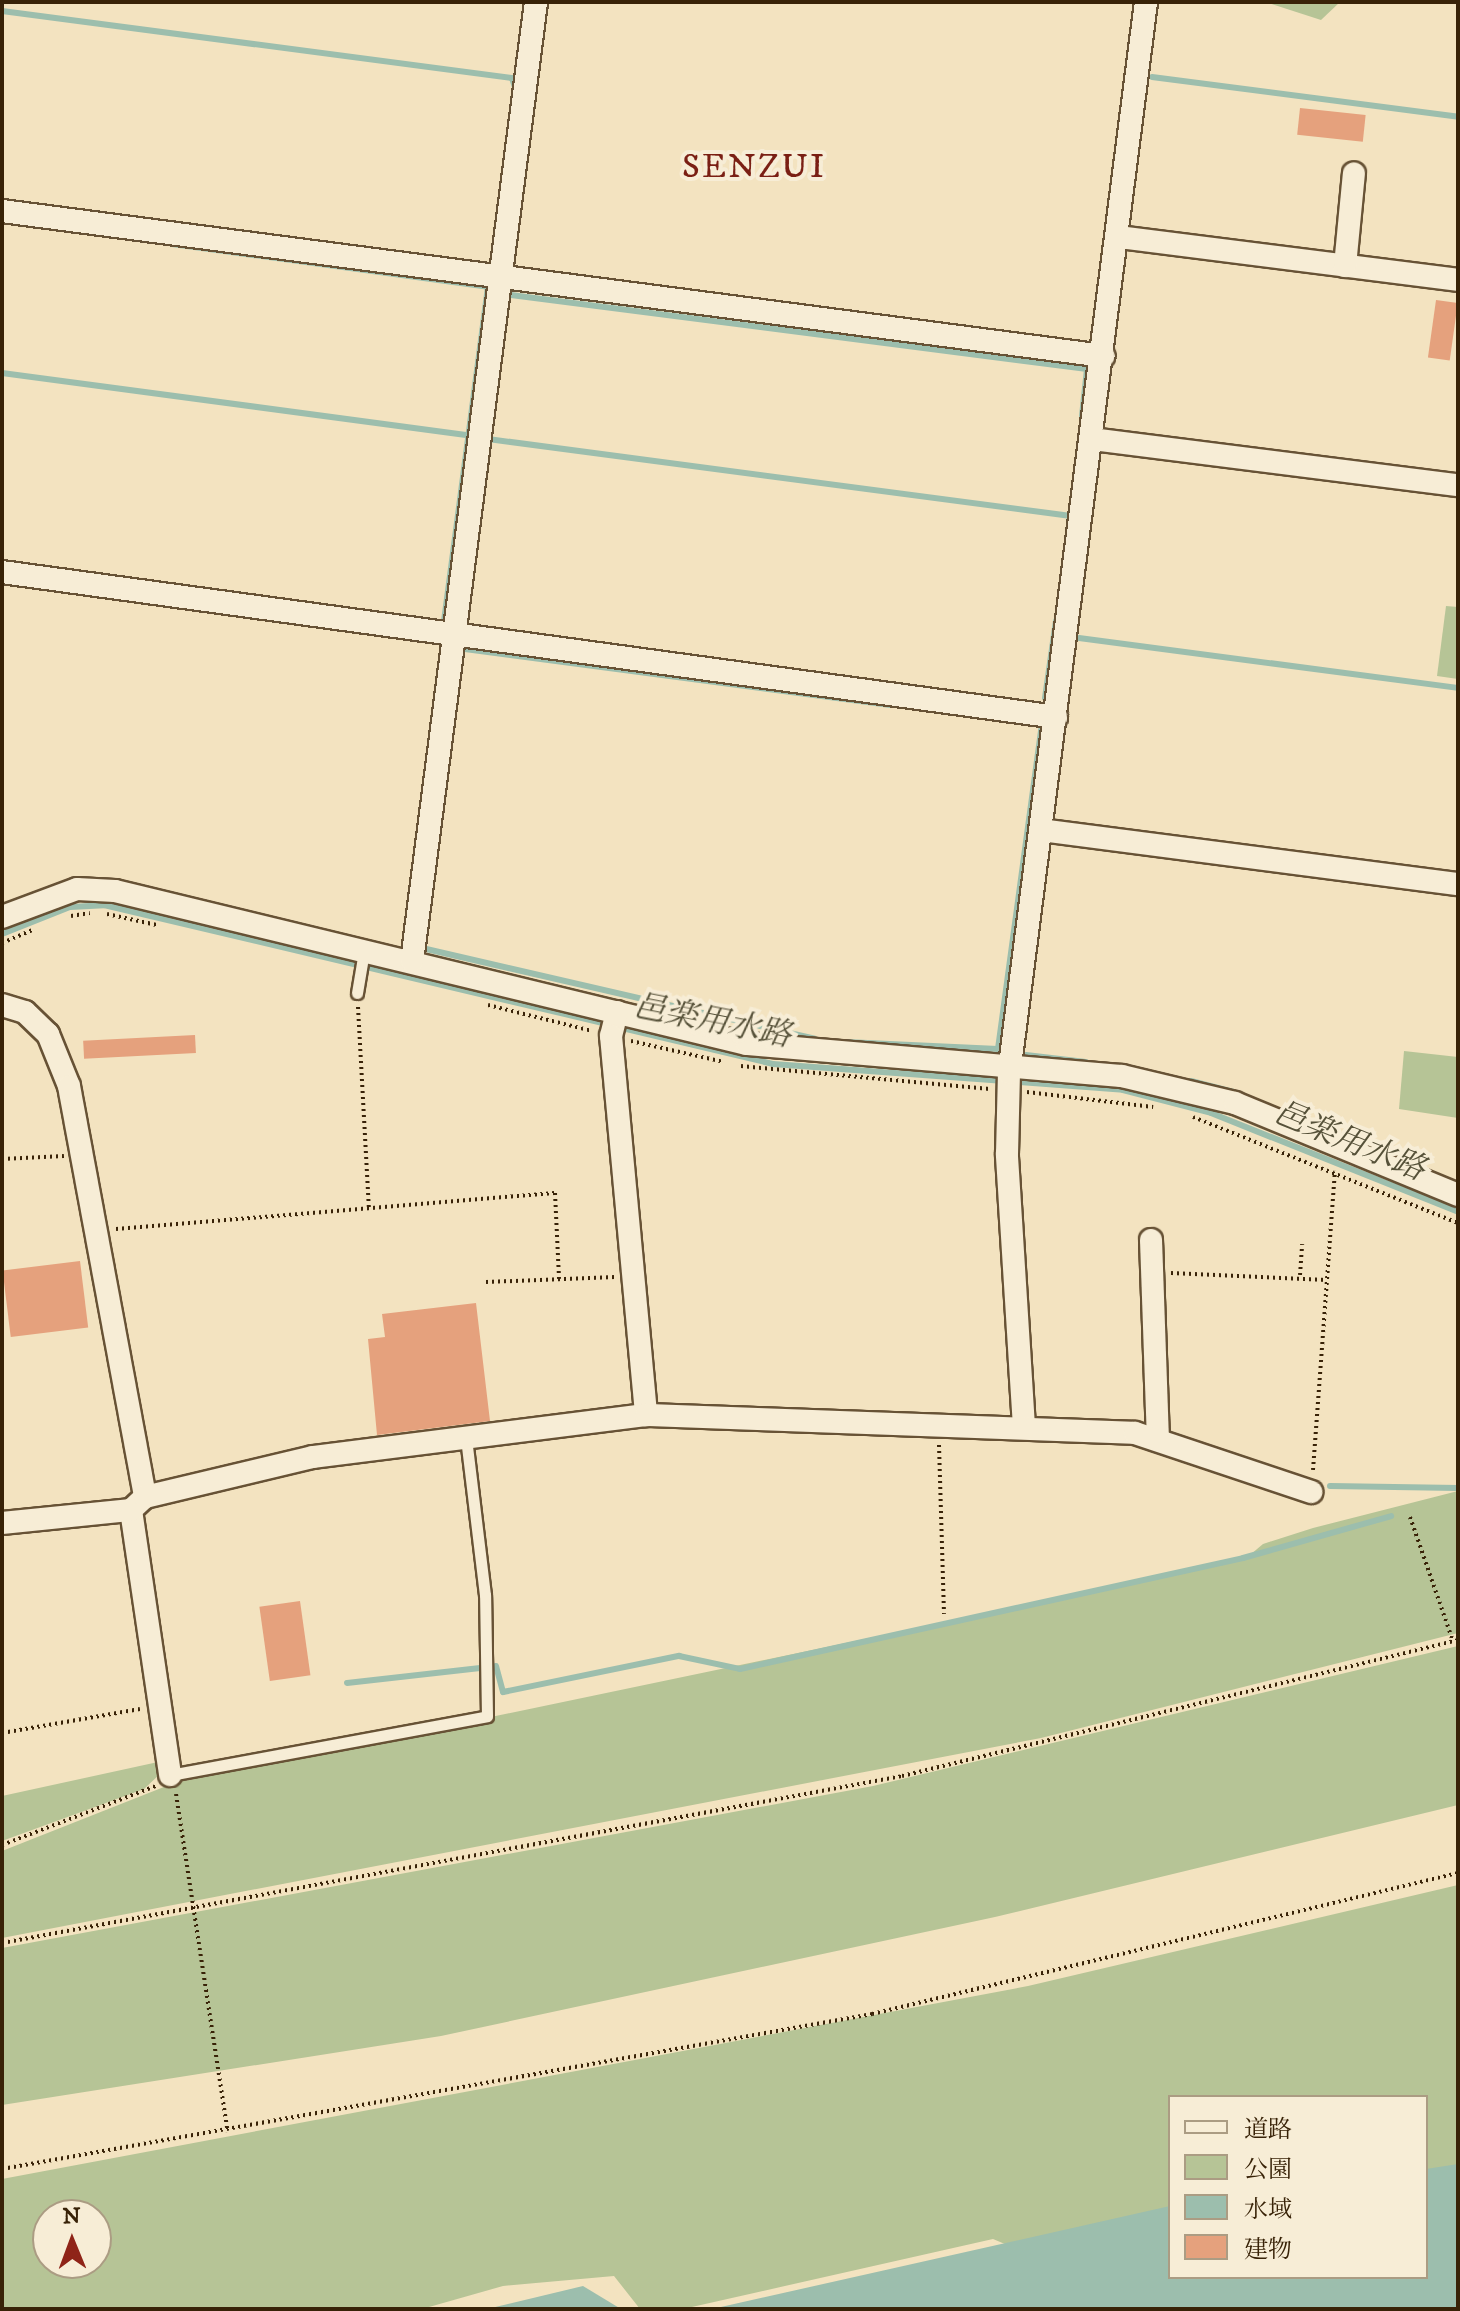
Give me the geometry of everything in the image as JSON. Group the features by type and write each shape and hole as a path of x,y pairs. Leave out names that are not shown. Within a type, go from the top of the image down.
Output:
{"street":[{"path":"412,961 536,2"},
{"path":"1024,1427 1009,1075 1119,237 1146,2"},
{"path":"1345,266 1354,173"},
{"path":"2,211 1103,356"},
{"path":"1119,237 1458,280"},
{"path":"1092,439 1458,485"},
{"path":"2,572 1056,717"},
{"path":"1041,830 1458,884"},
{"path":"2,917 77,889 115,891 361,960 412,961 615,1021 761,1046 1009,1075 1122,1076 1235,1103 1458,1195"},
{"path":"2,1005 37,1021 58,1050 82,1155 138,1503 158,1706 172,1779"},
{"path":"615,1021 646,1415"},
{"path":"1151,1240 1158,1440"},
{"path":"2,1523 138,1503 313,1457 646,1415 1024,1427 1158,1440 1311,1492"}],"lane":[{"path":"357,993 361,960"},
{"path":"172,1779 487,1716 485,1595 466,1438"}],"path":[{"path":"357,993 369,1208"},
{"path":"2,1159 82,1155"},
{"path":"1311,1492 1335,1168"},
{"path":"93,1231 555,1193 559,1279"},
{"path":"1300,1275 1302,1244"},
{"path":"1153,1273 1300,1275 1327,1280"},
{"path":"486,1282 633,1276"},
{"path":"938,1423 944,1614"},
{"path":"2,1943 902,1776 1456,1640 1410,1517"},
{"path":"2,1733 158,1706"},
{"path":"2,1845 146,1793 172,1779 228,2132"},
{"path":"2,2169 228,2132 872,2014 1458,1873"}],"green space":[{"path":"1265,2 1340,2 1321,20"},
{"path":"1446,606 1458,607 1458,679 1437,676"},
{"path":"1404,1051 1458,1057 1458,1118 1399,1109"},
{"path":"1458,1491 1458,1633 1041,1738 2,1938 2,1851 174,1783 1244,1560 1263,1544"},
{"path":"1458,1646 1458,1805 995,1917 441,2036 2,2105 2,1948 873,1786"},
{"path":"158,1762 160,1774 144,1789 2,1841 2,1796"},
{"path":"1458,1885 1458,2192 1428,2206 1428,2095 1168,2095 1168,2227 1024,2252 993,2239 683,2309 640,2309 614,2276 503,2286 422,2309 2,2309 2,2179 1028,1986"}],"water":[{"path":"1458,2164 1458,2309 712,2309 1168,2206 1168,2279 1428,2279 1428,2169"},
{"path":"583,2286 621,2309 487,2309"}],"building":[{"path":"1300,108 1366,115 1363,142 1297,135"},
{"path":"1436,300 1458,303 1450,360 1428,357"},
{"path":"195,1035 196,1053 84,1059 83,1041"},
{"path":"80,1261 88,1328 11,1337 3,1271"},
{"path":"476,1303 490,1421 377,1435 368,1339 385,1337 382,1314"},
{"path":"300,1601 310,1675 270,1681 259,1607"}],"waterway":[{"path":"2,11 512,78 515,87"},
{"path":"1152,77 1458,117"},
{"path":"172,244 488,287 444,622"},
{"path":"511,295 1087,369 1082,416"},
{"path":"2,373 468,435"},
{"path":"488,439 1071,516"},
{"path":"1045,698 1056,621"},
{"path":"1079,638 1458,688"},
{"path":"465,649 890,705"},
{"path":"846,1042 998,1049 1042,725 1036,724"},
{"name":"邑楽用水路","path":"2,934 70,907 104,905 607,1024"},
{"path":"422,948 815,1039"},
{"name":"邑楽用水路","path":"618,1027 773,1064 1123,1090 1211,1113 1458,1212"},
{"path":"1026,1055 1086,1062"},
{"path":"1191,1081 1234,1092"},
{"path":"1330,1486 1458,1488"},
{"path":"496,1666 503,1692 679,1656 740,1669 1243,1558 1391,1516"},
{"path":"347,1683 480,1668"}],"district":[{"name":"SENZUI","path":"754,168"}]}
